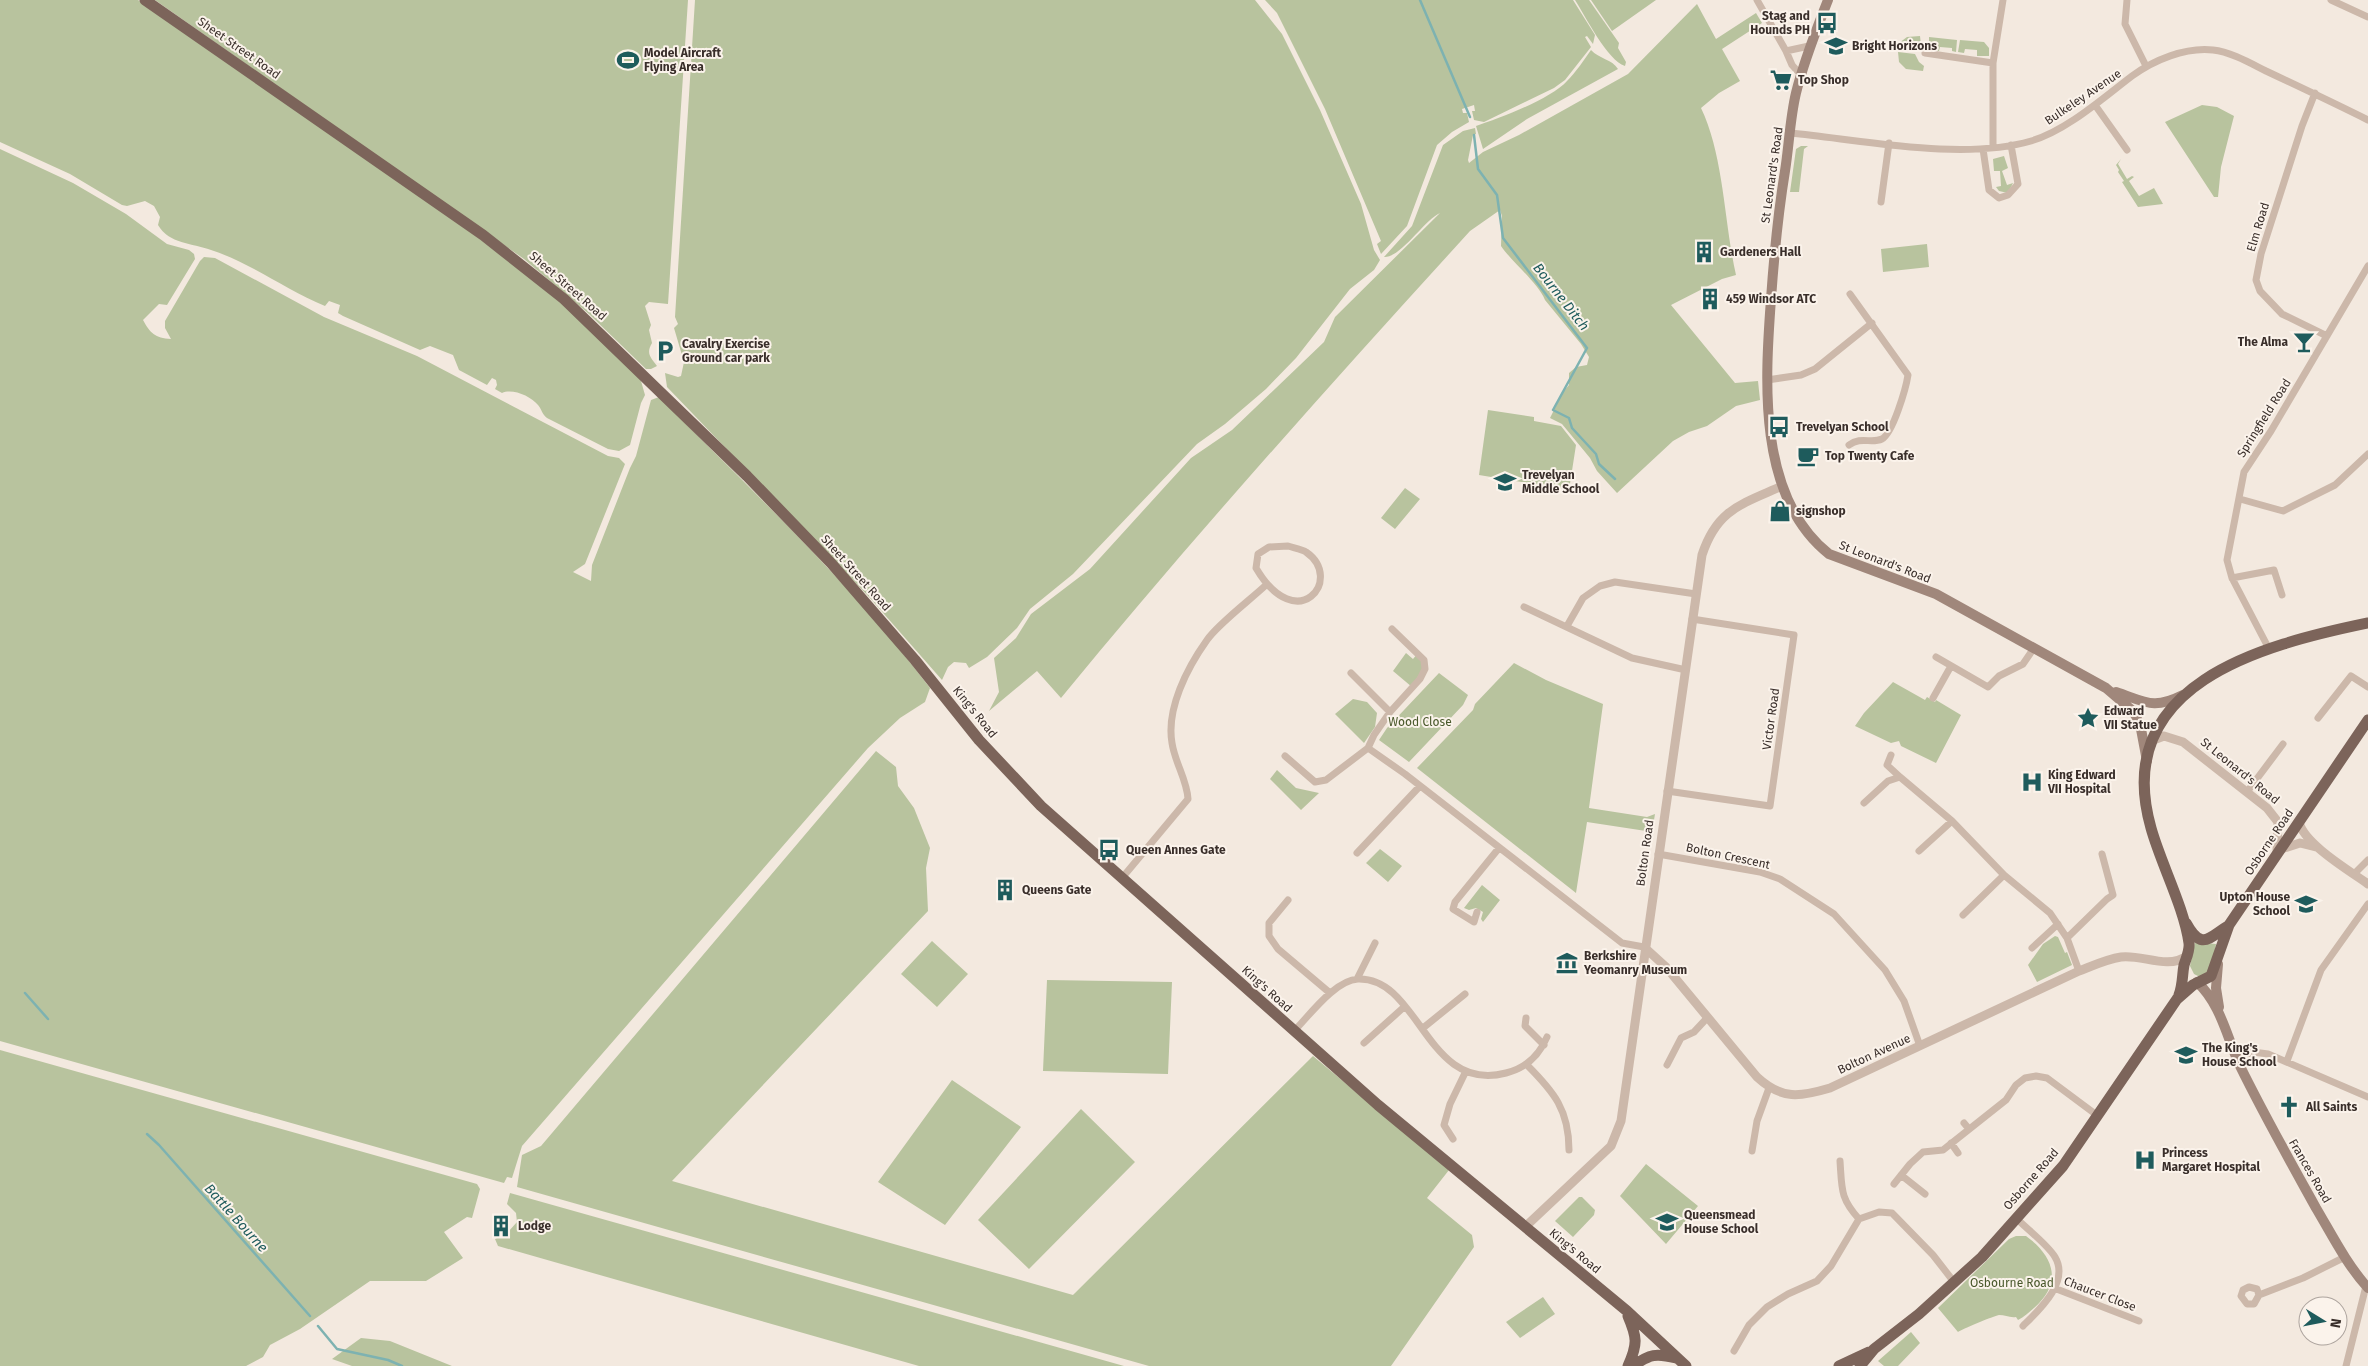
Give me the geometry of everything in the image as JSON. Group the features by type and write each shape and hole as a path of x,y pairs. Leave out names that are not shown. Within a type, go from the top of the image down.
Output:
{"main road":[{"name":"Sheet Street Road","path":"146,0 483,235 564,299 747,476 831,564 915,660"},
{"name":"St Leonard's Road","path":"1828,0 1809,46 1795,95 1777,224 1767,352 1767,380 1772,435 1782,486 1802,525 1815,542 1830,554 1936,594 2106,688 2143,702 2159,704 2186,693"},
{"path":"2229,925 2212,939 2200,938 2190,929 2178,909 2147,812 2145,786 2147,761 2159,722 2186,693 2240,659 2268,647 2297,638 2368,623"},
{"name":"King's Road","path":"915,660 978,740 1019,784 1294,1032 1446,1163 1627,1312 1682,1362"},
{"name":"St Leonard's Road","path":"2106,688 2134,712 2141,728 2147,761"},
{"name":"Osborne Road","path":"1860,1366 1874,1349 1982,1258 2063,1166 2177,999 2197,982 2211,976 2229,925 2368,720"},
{"name":"Osborne Road","path":"2177,999 2185,974 2189,944 2178,909"},
{"path":"2218,959 2216,988 2221,1017"},
{"path":"2185,974 2197,982"},
{"name":"Frances Road","path":"2197,982 2208,994 2221,1017 2237,1059 2283,1149 2344,1257 2367,1287"},
{"name":"King's Road","path":"1627,1312 1636,1334 1636,1342 1628,1366"},
{"name":"Osborne Road","path":"1840,1366 1874,1349"},
{"path":"1633,1366 1644,1358 1658,1354 1682,1362"}],"street":[{"path":"1757,0 1792,65 1801,75"},
{"path":"1993,147 1994,63 2003,0"},
{"path":"2127,0 2125,24 2146,66"},
{"path":"2331,0 2368,17"},
{"path":"1786,51 1809,46"},
{"name":"Bulkeley Avenue","path":"1791,133 1940,149 1983,149 2032,141 2056,130 2095,105 2146,66 2186,51 2212,50 2242,60 2315,93 2368,120"},
{"path":"1925,53 1994,63"},
{"name":"Elm Road","path":"2315,93 2302,126 2262,254 2256,280 2260,291 2282,314 2327,336"},
{"path":"2095,105 2128,150"},
{"path":"1881,202 1889,144"},
{"path":"1983,149 1989,190 1998,198 2008,196 2018,184 2010,145"},
{"name":"Springfield Road","path":"2268,647 2232,578 2227,560 2244,472 2368,266"},
{"path":"1849,445 1856,440 1881,440 1888,434 1906,386 1908,375 1850,294"},
{"path":"1767,380 1801,375 1816,369 1872,323"},
{"path":"2240,499 2283,511 2335,485 2368,454"},
{"name":"Bolton Road","path":"1525,1227 1611,1146 1616,1137 1621,1121 1644,947 1702,555 1708,537 1719,520 1732,508 1782,486"},
{"path":"1288,546 1306,552 1317,563 1321,577 1318,589 1310,598 1298,602 1281,596 1266,585 1256,568 1258,554 1269,547 1288,546"},
{"path":"2232,578 2274,570 2282,595"},
{"path":"1567,626 1583,598 1600,586 1615,582 1696,594"},
{"path":"1122,878 1188,798 1187,788 1178,767 1172,743 1171,716 1187,675 1208,639 1266,585"},
{"path":"1524,607 1632,658 1686,670"},
{"name":"Victor Road","path":"1667,791 1770,806 1794,635 1692,619"},
{"path":"1285,756 1316,782 1326,780 1368,748 1374,735 1390,712 1420,679 1425,669 1424,660 1392,629"},
{"path":"1936,656 1988,687 1999,676 2023,664 2034,648"},
{"path":"1933,698 1951,666"},
{"path":"1351,673 1390,712"},
{"path":"2318,718 2351,676 2368,687"},
{"name":"St Leonard's Road","path":"2152,741 2164,736 2183,742 2272,813 2278,822 2278,853"},
{"path":"2247,792 2283,744"},
{"path":"1368,748 1420,786 1622,943 1644,947"},
{"path":"1891,755 1887,765 1952,821 2004,876 2050,913 2067,938 2079,971"},
{"path":"1864,803 1888,781 1900,777"},
{"path":"1357,853 1420,786"},
{"path":"1919,851 1952,821"},
{"path":"2299,822 2303,832 2321,850 2368,884"},
{"path":"2278,853 2300,843 2321,850"},
{"path":"1477,912 1474,922 1453,909 1455,902 1499,848"},
{"name":"Bolton Crescent","path":"1658,854 1760,872 1780,880 1834,914 1885,970 1904,1002 1920,1046"},
{"path":"2067,938 2113,895 2102,854"},
{"path":"2354,874 2368,860"},
{"path":"1963,915 2004,876"},
{"path":"1288,900 1269,923 1269,936 1278,949 1330,993"},
{"path":"2287,1061 2321,970 2368,904"},
{"path":"2032,948 2058,924"},
{"path":"1357,979 1375,943"},
{"name":"Bolton Avenue","path":"1644,947 1666,967 1738,1057 1769,1088 1796,1096 1830,1088 2079,971 2122,957 2162,961 2179,960 2187,956"},
{"name":"Bolton Avenue","path":"2162,961 2185,974"},
{"path":"1294,1032 1330,993 1349,981 1357,979 1379,985 1392,993 1423,1028 1450,1063 1465,1073 1498,1076 1527,1065 1544,1045 1547,1037"},
{"path":"1423,1028 1465,994"},
{"path":"1364,1044 1404,1007"},
{"path":"1526,1018 1525,1026 1544,1045"},
{"path":"1667,1065 1681,1038 1694,1032 1707,1018"},
{"path":"2237,1059 2253,1052 2268,1054 2368,1096"},
{"path":"1527,1065 1547,1084 1563,1107 1569,1130 1569,1150"},
{"path":"1453,1139 1444,1125 1450,1104 1465,1073"},
{"path":"1894,1184 1924,1152 1943,1150 2006,1100 2016,1085 2025,1078 2036,1076 2047,1078 2098,1116"},
{"path":"1752,1151 1757,1121 1769,1088"},
{"path":"1964,1123 1969,1129"},
{"path":"1951,1143 1958,1153"},
{"path":"1840,1161 1844,1199 1846,1205 1859,1219"},
{"path":"1902,1175 1925,1194"},
{"path":"1734,1351 1749,1325 1767,1307 1788,1294 1818,1281 1831,1266 1859,1219 1879,1212 1892,1214 1933,1255 1954,1282"},
{"name":"Chaucer Close","path":"2016,1218 2055,1256 2059,1270 2054,1288 2044,1305 2023,1326"},
{"path":"2259,1295 2303,1278 2344,1257"},
{"path":"2346,1366 2367,1287"},
{"name":"Chaucer Close","path":"2054,1288 2139,1321"}],"green space":[{"path":"0,0 138,0 458,222 557,298 639,374 645,395 641,403 630,445 619,451 608,449 547,418 538,405 526,396 516,392 502,393 495,389 497,385 496,380 492,378 487,385 459,370 453,355 430,346 420,350 343,316 338,313 340,305 329,301 325,306 226,255 168,236 158,225 160,217 154,206 145,201 127,206 122,205 70,174 0,142"},
{"path":"155,0 688,0 668,304 649,302 645,306 651,325 649,330 652,343 649,352 657,366 646,369 589,314 524,259"},
{"path":"695,0 1255,0 1282,34 1320,110 1361,204 1374,250 1380,260 1374,270 1350,289 1296,358 1266,389 1225,424 1197,444 1073,574 1030,609 1017,628 987,657 969,668 966,663 954,662 948,667 942,680 870,598 667,387 665,373 678,377 681,376 684,362 674,328 678,324 675,317"},
{"path":"1265,0 1573,0 1595,35 1593,44 1587,36 1585,37 1591,47 1565,80 1554,88 1484,122 1474,120 1472,111 1475,111 1474,105 1462,109 1463,113 1467,113 1469,122 1452,132 1437,145 1407,226 1381,254 1377,244 1381,241 1325,109 1277,13"},
{"path":"1575,0 1589,0 1619,43 1618,48 1626,62 1625,66 1611,56 1604,47"},
{"path":"1591,0 1656,0 1612,31"},
{"path":"1697,4 1716,39 1756,13 1762,23 1722,49 1740,81 1719,93 1701,108 1709,127 1719,168 1736,275 1722,279 1671,305 1735,383 1758,381 1760,400 1736,406 1707,426 1689,432 1673,441 1617,493 1597,471 1590,458 1562,424 1550,418 1563,392 1569,385 1569,373 1576,367 1587,365 1589,357 1581,344 1545,300 1542,293 1501,246 1502,216 1500,210 1470,231 1366,346 1211,520 1061,698 1037,671 989,711 999,692 994,658 1016,638 1031,614 1090,569 1191,458 1232,430 1324,342 1335,317 1440,213 1427,223 1398,252 1384,257 1412,226 1443,145 1463,131 1475,128 1476,134 1473,135 1469,163 1483,152 1519,135 1628,74"},
{"path":"1920,36 1921,45 1917,46 1916,52 1899,50 1899,43 1907,37"},
{"path":"1929,37 1957,40 1956,52 1952,51 1952,48 1940,47 1939,51 1932,51 1929,47"},
{"path":"1960,40 1984,42 1989,48 1989,56 1977,56 1977,50 1965,49 1964,53 1958,52"},
{"path":"1591,50 1618,69 1527,119 1483,149 1476,126 1538,101 1559,88 1580,66"},
{"path":"1898,52 1915,54 1919,62 1924,66 1923,71 1906,69 1899,62"},
{"path":"2202,105 2217,107 2234,116 2221,167 2218,197 2214,197 2165,122"},
{"path":"1801,146 1808,146 1804,149 1799,192 1790,192 1796,149"},
{"path":"0,149 73,183 126,214 167,244 189,250 194,254 195,259 167,305 159,304 143,320 148,328 157,336 171,339 165,328 165,321 200,261 204,257 215,258 324,317 417,356 608,456 619,458 625,464 585,564 573,572 591,581 592,565 636,456 651,400 659,397 765,502 834,574 930,688 925,702 900,718 868,748 522,1146 512,1178 507,1177 504,1183 0,1041"},
{"path":"2004,156 2008,168 2002,171 2007,185 2013,183 2008,193 1999,191 1996,187 2001,186 2000,171 1994,171 1993,159"},
{"path":"2121,159 2118,164 2127,179 2132,176 2134,177 2129,181 2139,196 2154,188 2163,204 2138,207 2118,172 2119,170 2116,165"},
{"path":"1927,244 1929,267 1883,272 1881,249"},
{"path":"1488,410 1534,417 1534,421 1561,426 1576,445 1569,490 1479,475"},
{"path":"1405,488 1420,499 1395,529 1381,518"},
{"path":"1406,653 1413,659 1418,653 1424,666 1412,687 1393,671"},
{"path":"1514,663 1546,680 1603,704 1589,808 1647,817 1655,814 1651,838 1646,831 1587,822 1576,893 1417,768 1473,710 1475,704"},
{"name":"Wood Close","path":"1439,673 1468,695 1463,705 1409,762 1379,740 1387,728"},
{"path":"1893,682 1925,700 1927,697 1935,702 1936,700 1961,715 1936,763 1901,746 1899,741 1891,743 1855,726 1864,713"},
{"path":"1353,699 1367,702 1377,713 1375,727 1364,743 1335,714"},
{"path":"876,751 896,767 898,786 914,808 930,848 926,868 928,911 672,1181 1073,1295 1313,1056 1449,1170 1427,1198 1472,1235 1474,1247 1391,1366 1149,1366 517,1187 522,1155 541,1146"},
{"path":"1277,770 1296,788 1319,793 1301,810 1270,779"},
{"path":"1380,849 1402,866 1388,882 1366,863"},
{"path":"1482,885 1500,900 1483,922 1481,919 1483,912 1476,908 1469,910 1464,908"},
{"path":"2055,936 2058,937 2065,953 2067,952 2072,965 2037,982 2028,965 2043,944"},
{"path":"932,941 968,974 937,1007 901,974"},
{"path":"2195,942 2216,944 2212,969 2200,977 2194,974 2190,966"},
{"path":"1047,980 1172,982 1168,1074 1043,1071"},
{"path":"0,1050 477,1184 480,1189 472,1218 467,1217 444,1232 463,1258 426,1281 370,1281 300,1329 270,1345 263,1357 246,1366 0,1366"},
{"path":"952,1080 1021,1127 945,1225 878,1182"},
{"path":"1081,1109 1135,1162 1029,1269 978,1220"},
{"path":"1646,1164 1698,1206 1666,1244 1620,1196"},
{"path":"510,1193 1124,1366 919,1366 498,1246 495,1239 507,1233 517,1222 516,1213 507,1204"},
{"path":"1579,1197 1582,1197 1595,1210 1594,1215 1573,1237 1555,1221"},
{"name":"Osbourne Road","path":"2016,1236 2026,1236 2036,1244 2048,1261 2052,1280 2043,1299 2018,1320 2016,1317 1999,1315 1958,1332 1938,1308 2009,1239"},
{"path":"1543,1297 1555,1314 1520,1338 1506,1322"},
{"path":"1911,1332 1920,1343 1898,1366 1884,1366 1878,1361"},
{"path":"361,1338 390,1341 452,1366 352,1366 332,1359"}],"waterway":[{"name":"Bourne Ditch","path":"1420,0 1470,117"},
{"name":"Bourne Ditch","path":"1474,135 1478,169 1497,195 1503,238 1587,348 1553,410 1569,418 1572,428 1596,454 1599,464 1615,479"},
{"name":"Battle Bourne","path":"25,993 48,1019"},
{"name":"Battle Bourne","path":"147,1134 159,1145 310,1316"},
{"name":"Battle Bourne","path":"318,1326 337,1349 388,1360 402,1366"}],"place":[{"name":"Stag and Hounds PH","path":"1827,23"},
{"name":"Bright Horizons","path":"1836,46"},
{"name":"Model Aircraft Flying Area","path":"628,60"},
{"name":"Top Shop","path":"1781,80"},
{"name":"Gardeners Hall","path":"1704,252"},
{"name":"459 Windsor ATC","path":"1710,299"},
{"name":"The Alma","path":"2304,342"},
{"name":"Cavalry Exercise Ground car park","path":"665,351"},
{"name":"Trevelyan School","path":"1779,427"},
{"name":"Top Twenty Cafe","path":"1808,456"},
{"name":"Trevelyan Middle School","path":"1505,482"},
{"name":"signshop","path":"1780,511"},
{"name":"Edward VII Statue","path":"2088,718"},
{"name":"King Edward VII Hospital","path":"2032,782"},
{"name":"Queen Annes Gate","path":"1109,850"},
{"name":"Queens Gate","path":"1005,890"},
{"name":"Upton House School","path":"2306,904"},
{"name":"Berkshire Yeomanry Museum","path":"1567,963"},
{"name":"The King's House School","path":"2186,1055"},
{"name":"All Saints","path":"2289,1107"},
{"name":"Princess Margaret Hospital","path":"2145,1160"},
{"name":"Queensmead House School","path":"1667,1222"},
{"name":"Lodge","path":"501,1226"}]}
